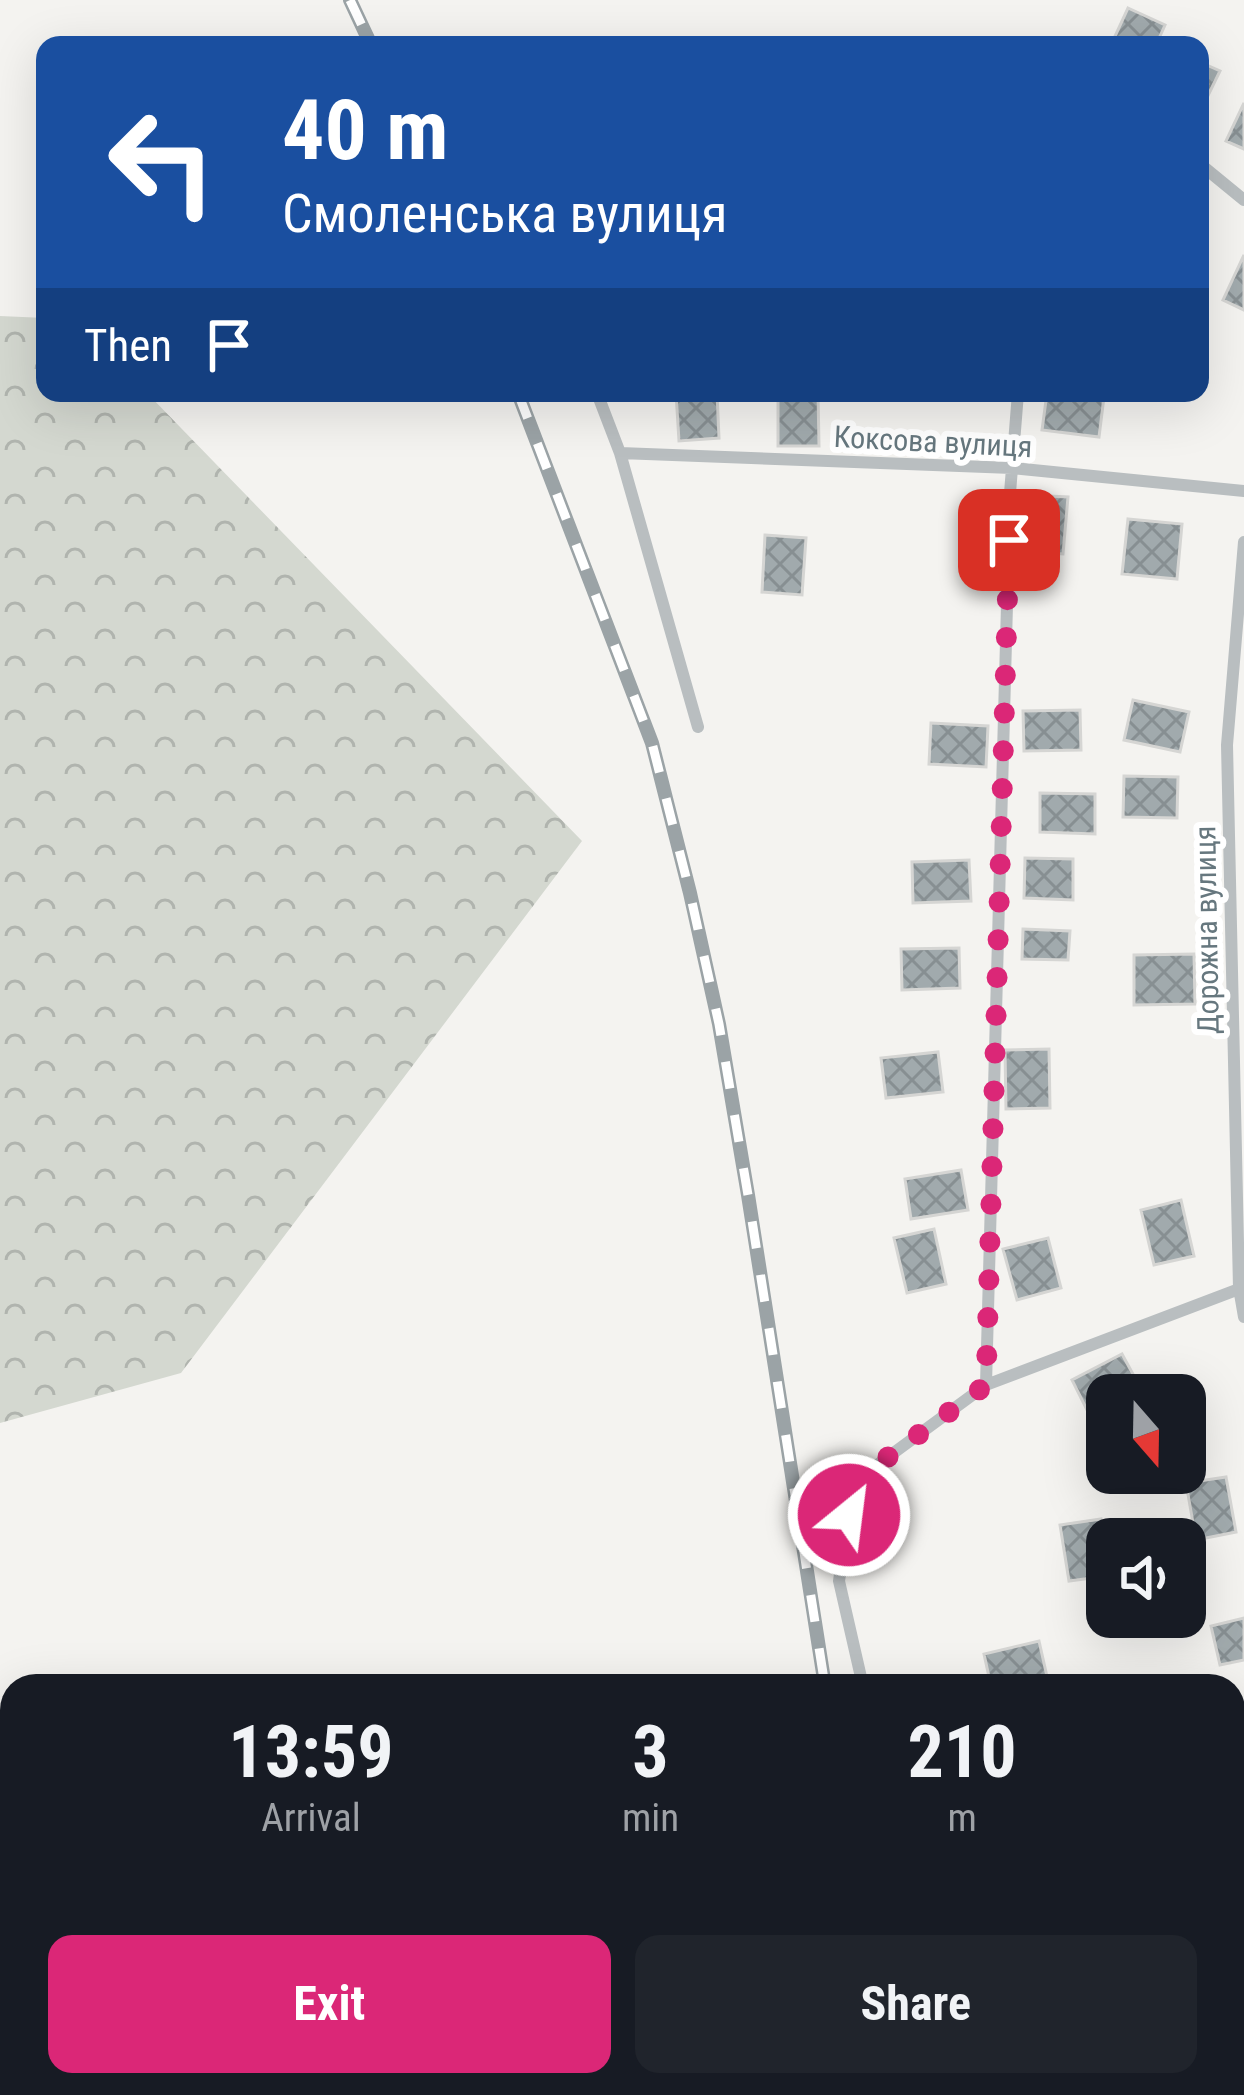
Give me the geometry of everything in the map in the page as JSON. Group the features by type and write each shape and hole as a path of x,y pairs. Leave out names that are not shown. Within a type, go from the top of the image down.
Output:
{"street":[{"path":"1209,171 1244,200"},
{"path":"600,402 620,453 698,727"},
{"path":"986,1385 1017,402"},
{"name":"Коксова вулиця","path":"620,453 1012,468 1244,491"},
{"name":"Дорожна вулиця","path":"1244,542 1227,745 1244,1317"},
{"path":"860,1674 839,1581 854,1482 986,1385 1241,1287"}],"green space":[{"path":"0,316 36,318 36,402 156,402 582,841 181,1373 0,1423"}],"building":[{"path":"1128,8 1165,25 1160,36 1115,36"},
{"path":"1209,66 1220,71 1209,94"},
{"path":"1244,103 1244,149 1226,141"},
{"path":"1244,255 1244,310 1223,300"},
{"path":"677,402 717,402 719,438 679,441"},
{"path":"778,402 818,402 819,446 778,446"},
{"path":"1046,402 1103,402 1099,437 1042,430"},
{"path":"1027,495 1068,497 1063,554 1023,551"},
{"path":"1128,519 1182,524 1177,579 1122,574"},
{"path":"765,535 806,538 802,595 762,592"},
{"path":"1133,700 1189,712 1180,752 1124,740"},
{"path":"1080,710 1081,750 1024,751 1023,711"},
{"path":"931,723 988,726 986,767 929,764"},
{"path":"1124,776 1178,777 1177,818 1123,817"},
{"path":"1040,793 1095,794 1095,834 1040,832"},
{"path":"1025,858 1073,859 1073,900 1024,898"},
{"path":"969,860 971,901 913,903 912,862"},
{"path":"1023,929 1070,931 1068,960 1022,959"},
{"path":"959,948 960,988 902,990 901,949"},
{"path":"1194,954 1195,1004 1134,1005 1134,955"},
{"path":"1049,1049 1050,1108 1006,1109 1005,1050"},
{"path":"938,1052 943,1092 886,1098 881,1058"},
{"path":"961,1170 968,1210 911,1219 905,1179"},
{"path":"1181,1200 1194,1256 1154,1265 1141,1210"},
{"path":"934,1229 946,1284 907,1293 894,1238"},
{"path":"1048,1238 1061,1288 1017,1300 1003,1249"},
{"path":"1122,1354 1133,1374 1086,1374 1086,1408 1072,1380"},
{"path":"1226,1477 1236,1532 1206,1538 1206,1518 1192,1518 1188,1494 1206,1494 1206,1480"},
{"path":"1086,1521 1086,1579 1069,1581 1060,1525"},
{"path":"1244,1618 1244,1660 1220,1665 1211,1626"},
{"path":"1039,1641 1046,1674 988,1674 984,1654"}],"railway":[{"path":"350,0 367,36"},
{"path":"521,402 652,743 690,893 719,1024 823,1674"}],"route":[{"path":"849,1515 854,1482 986,1385 1009,540"}]}
